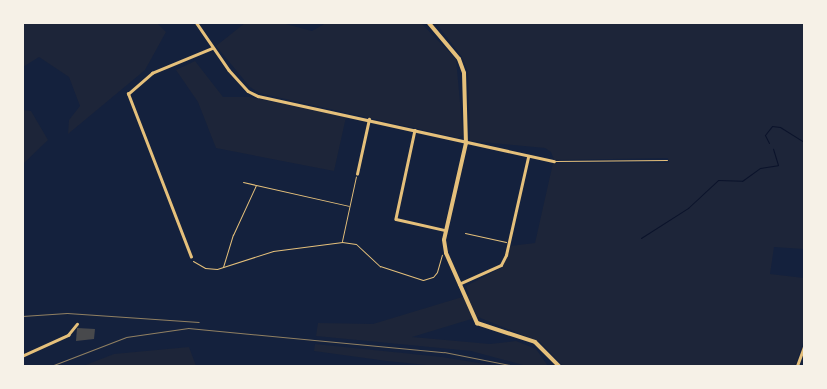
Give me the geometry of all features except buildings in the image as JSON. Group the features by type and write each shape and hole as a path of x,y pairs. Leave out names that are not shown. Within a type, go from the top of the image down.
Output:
{"main road":[{"path":"428,22 462,65 466,143 447,230 446,253 474,319 484,327 535,342 560,366"}],"street":[{"path":"196,22 212,48 241,84 258,96 369,119 528,157 554,161"},
{"path":"190,257 128,94 152,73 212,48"},
{"path":"357,174 369,119"},
{"path":"416,130 396,219 447,230"},
{"path":"460,286 501,266 528,157"},
{"path":"22,356 68,335 77,324"},
{"path":"797,366 804,347"}],"lane":[{"path":"554,161 666,160"}],"path":[{"path":"342,242 357,174"},
{"path":"243,182 349,206"},
{"path":"223,268 233,235 256,185"},
{"path":"465,233 508,242"},
{"path":"190,257 206,268 223,268 272,251 342,242 356,244 380,266 423,280 433,277 442,254 446,253"}],"shaded area":[{"path":"23,22 157,23 166,32 145,70 68,134 69,120 80,106 69,77 39,57 23,67"},
{"path":"245,23 282,23 312,31 326,23 421,23 456,59 463,135 458,138 259,93 250,87 216,46"},
{"path":"436,23 804,23 804,249 774,247 770,274 804,278 804,340 795,366 563,366 540,342 478,317 412,337 490,344 516,341 536,349 548,366 527,366 471,351 316,336 318,323 373,324 469,295 466,286 503,267 510,246 535,243 553,163 669,163 668,158 554,160 551,152 545,148 470,141 468,72 462,57"},
{"path":"195,61 223,97 249,97 346,117 334,171 216,148 198,102 176,70"},
{"path":"23,110 31,111 48,140 23,164"},
{"path":"315,344 442,357 497,366 436,366 387,361 314,351"},
{"path":"189,347 196,366 83,366 114,354"}],"waterway":[{"path":"769,143 765,135 772,126 780,127 804,142"},
{"path":"641,238 688,208 718,180 742,181 760,168 778,165 773,149"}],"railway":[{"path":"22,316 67,313 199,322"},
{"path":"51,366 126,337 188,328 444,352 515,366"}]}
